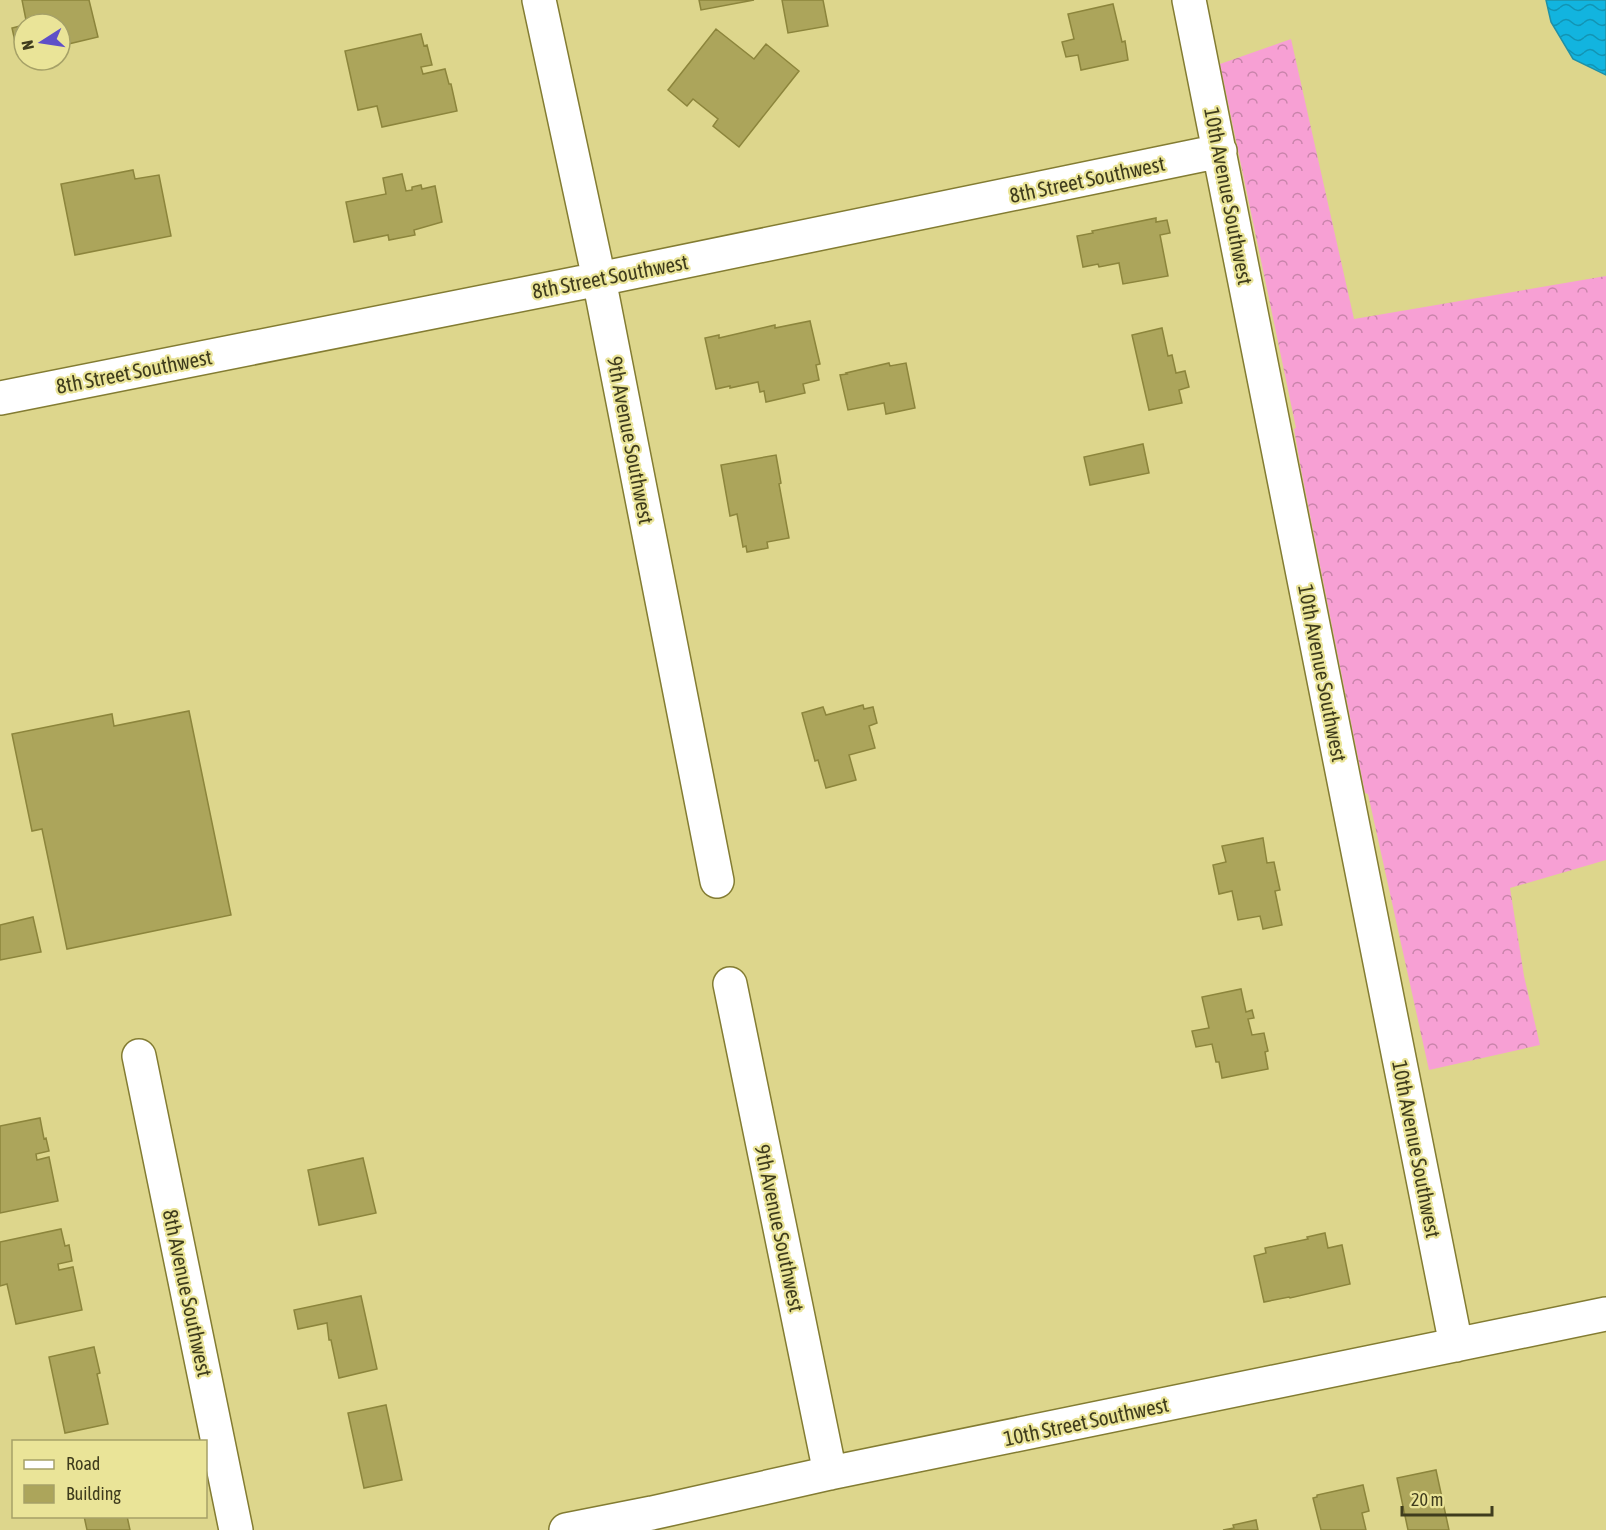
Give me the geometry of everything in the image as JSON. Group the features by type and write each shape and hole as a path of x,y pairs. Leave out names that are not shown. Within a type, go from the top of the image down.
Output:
{"street":[{"name":"9th Avenue Southwest","path":"539,0 599,279 717,881"},
{"name":"10th Avenue Southwest","path":"1189,0 1456,1345"},
{"name":"8th Street Southwest","path":"0,398 599,279 1220,151"},
{"name":"9th Avenue Southwest","path":"730,984 830,1473"},
{"name":"8th Avenue Southwest","path":"139,1056 236,1530"},
{"name":"10th Street Southwest","path":"566,1530 654,1521 830,1473 1606,1314"}],"green space":[{"path":"1291,39 1354,319 1606,276 1606,860 1510,888 1524,976 1540,1045 1429,1070 1368,794 1365,793 1301,469 1294,429 1296,428 1220,64"}],"water":[{"path":"1546,0 1606,0 1606,75 1573,59 1551,22"}],"building":[{"path":"22,0 89,0 98,37 72,43 72,12 24,12"},
{"path":"699,0 754,0 701,10"},
{"path":"782,0 823,0 828,26 788,33"},
{"path":"1113,4 1122,42 1125,41 1128,60 1081,70 1078,55 1066,57 1062,42 1074,39 1068,14"},
{"path":"716,29 754,59 766,44 799,71 739,147 713,126 718,119 693,99 687,106 668,90"},
{"path":"421,34 424,46 427,45 432,65 421,67 423,74 445,69 457,111 382,127 377,106 358,110 345,51"},
{"path":"133,170 135,179 159,175 171,236 75,255 61,184"},
{"path":"402,174 406,191 421,185 422,189 435,186 442,222 414,230 415,235 389,240 388,235 354,242 346,202 386,194 383,178"},
{"path":"1156,218 1156,222 1167,220 1170,233 1160,235 1168,276 1123,284 1119,263 1083,267 1077,236"},
{"path":"810,321 820,364 816,365 819,380 803,384 805,393 766,402 764,391 760,392 758,382 716,389 705,338 719,335 719,338 775,325 775,328"},
{"path":"1162,328 1168,356 1172,355 1176,373 1185,371 1189,387 1179,390 1182,403 1149,410 1132,335"},
{"path":"889,363 890,366 906,363 915,408 886,414 884,403 848,410 840,375"},
{"path":"1143,444 1149,473 1090,485 1084,457"},
{"path":"776,455 789,538 767,542 768,548 747,552 746,546 743,547 737,514 730,516 721,465"},
{"path":"863,705 864,709 873,707 877,723 869,726 875,748 849,755 856,780 826,788 818,760 815,761 802,713 823,707 826,715"},
{"path":"189,711 231,915 67,949 42,829 32,831 12,734 112,714 114,726"},
{"path":"1263,838 1267,863 1274,862 1280,890 1275,891 1282,925 1263,929 1260,916 1238,920 1232,891 1219,894 1213,865 1226,862 1222,846"},
{"path":"33,917 41,952 0,960 0,925"},
{"path":"1241,989 1246,1012 1252,1010 1254,1018 1248,1019 1252,1035 1264,1033 1268,1051 1265,1052 1268,1069 1222,1078 1212,1044 1196,1047 1192,1031 1209,1028 1202,997"},
{"path":"40,1118 49,1151 36,1154 37,1160 49,1157 58,1201 0,1213 0,1126"},
{"path":"363,1158 376,1213 319,1225 308,1170"},
{"path":"61,1229 65,1246 69,1245 72,1261 58,1264 59,1270 73,1267 82,1310 16,1324 7,1284 0,1286 0,1242"},
{"path":"1325,1233 1328,1248 1342,1245 1350,1284 1264,1302 1254,1256 1266,1253 1265,1248"},
{"path":"361,1296 377,1369 339,1378 327,1323 298,1329 294,1310"},
{"path":"94,1347 100,1373 97,1374 108,1424 65,1433 49,1357"},
{"path":"386,1405 402,1480 364,1488 348,1413"},
{"path":"1436,1470 1449,1530 1408,1530 1397,1478"},
{"path":"1363,1485 1369,1511 1362,1513 1366,1530 1321,1530 1313,1498 1317,1495"},
{"path":"84,1518 127,1518 130,1530 87,1530"},
{"path":"1256,1520 1258,1530 1223,1530 1234,1528 1233,1525"}]}
